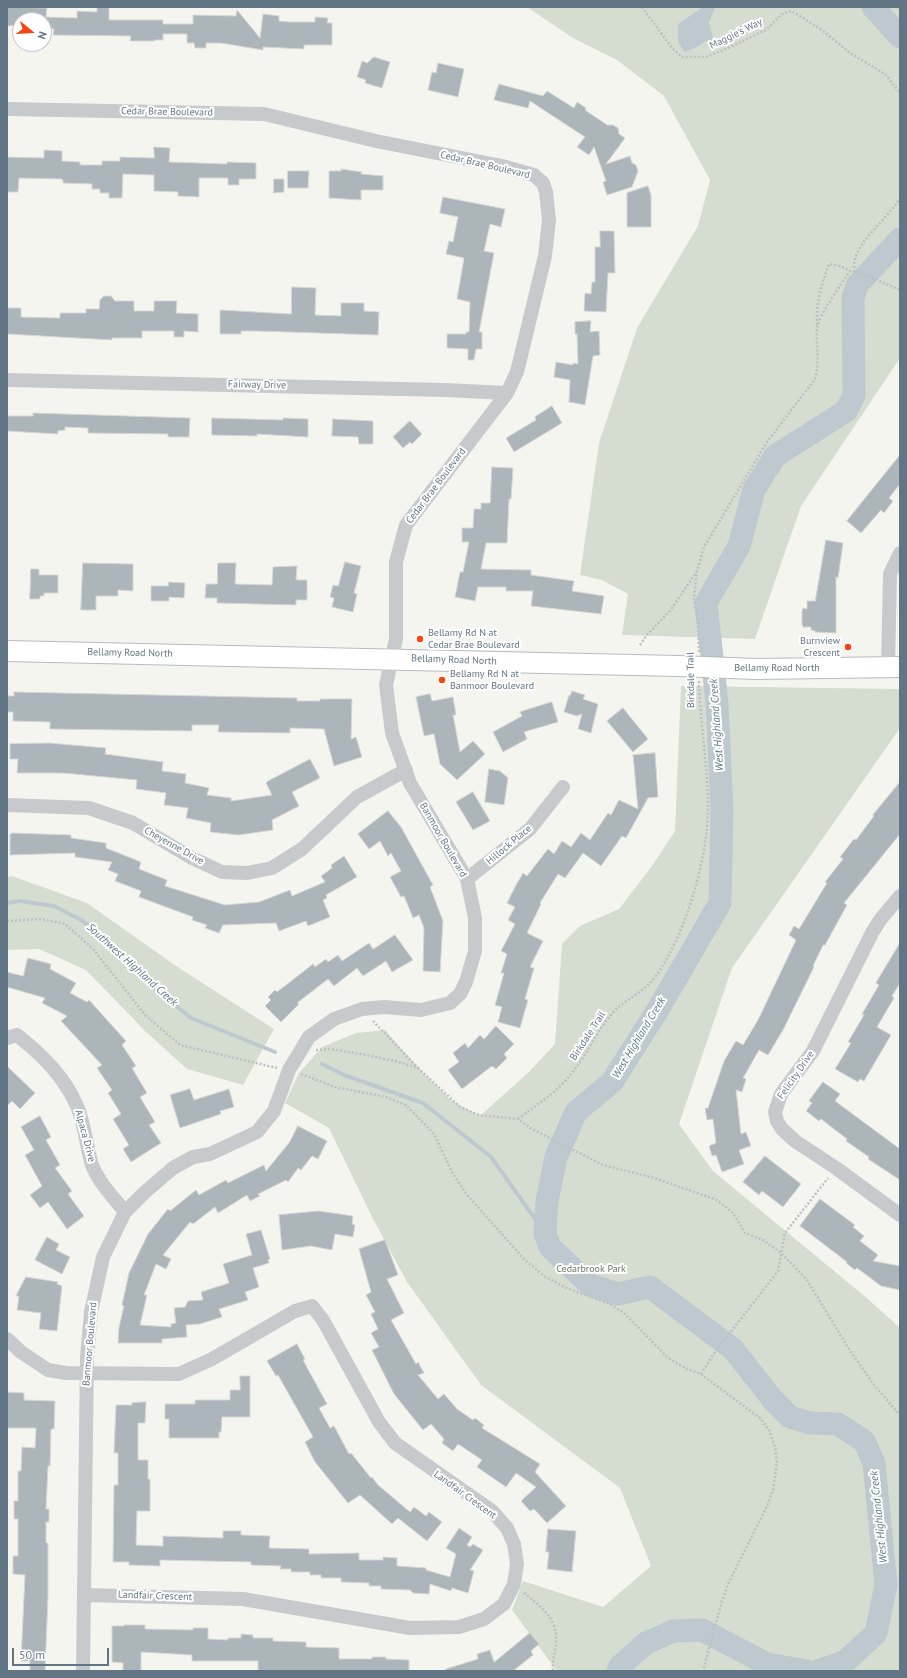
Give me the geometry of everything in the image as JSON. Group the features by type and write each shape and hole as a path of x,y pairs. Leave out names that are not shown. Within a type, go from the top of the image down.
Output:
{"street":[{"name":"Cedar Brae Boulevard","path":"7,109 264,114 376,141 502,166 534,176 543,183 546,192 549,220 545,256 517,372 506,393 406,525 396,562 396,639 393,658"},
{"name":"Fairway Drive","path":"7,380 444,390 506,393"},
{"path":"894,667 890,574 900,554"},
{"name":"Bellamy Road North","path":"7,651 393,658 756,669 894,667"},
{"name":"Banmoor Boulevard","path":"83,1671 87,1373 91,1312 103,1257 126,1212 144,1193 173,1168 193,1158 210,1154 257,1132 274,1111 290,1070 309,1037 334,1019 362,1009 384,1007 421,1010 450,1003 460,994 466,982 475,951 475,918 467,879 410,783 392,733 386,685 393,658"},
{"name":"Cheyenne Drive","path":"7,805 89,808 132,823 192,858 222,872 247,872 272,868 302,850 357,797 406,770"},
{"name":"Hillock Place","path":"467,879 530,829 563,787"},
{"name":"Felicity Drive","path":"900,896 880,920 872,933 813,1051 781,1094 775,1112 777,1121 782,1129 795,1141 836,1168 900,1215"},
{"name":"Alpaca Drive","path":"7,1038 17,1035 40,1053 64,1082 78,1107 93,1166 110,1194 126,1212"},
{"name":"Landfair Crescent","path":"84,1594 243,1599 410,1628 459,1627 484,1619 504,1604 514,1584 517,1564 514,1544 507,1528 492,1511 395,1443 379,1422 323,1320 312,1306 295,1311 212,1359 179,1374 87,1373"},
{"path":"7,1339 22,1352 48,1370 66,1373 87,1373"}],"path":[{"name":"Maggie's Way","path":"642,7 672,48 682,56 706,57 766,30 782,14 792,11 823,31 850,53 885,74 900,92"},
{"path":"852,272 855,257 867,237 892,212 900,198"},
{"path":"817,326 816,307 822,282 829,264 840,266 852,272 860,273 900,290"},
{"name":"Birkdale Trail","path":"699,658 698,623 694,598 697,571 704,547 767,442 815,378 817,369 817,326 837,288 852,272"},
{"path":"640,645 646,636 670,611 697,571"},
{"name":"Birkdale Trail","path":"518,1118 556,1090 575,1070 612,1013 643,990 656,977 678,935 701,860 708,811 699,680"},
{"path":"7,921 41,919 65,924 93,949 145,1015 180,1045 274,1068 290,1070 335,1087 386,1097 406,1105 434,1134 453,1174 468,1196 523,1258 544,1276 566,1288 610,1304 625,1314 668,1358 687,1369 701,1374 760,1418 769,1430 773,1441 777,1463 773,1490 767,1506 729,1582 722,1600 703,1671"},
{"path":"362,1009 418,1068 460,1107 479,1115 518,1118 532,1129 603,1165 654,1178 717,1200 733,1213 745,1233 763,1240 781,1253 806,1280 847,1346 874,1385 900,1415"},
{"path":"301,1051 329,1049 395,1061 418,1068"},
{"path":"701,1374 713,1355 778,1271 785,1233 829,1176"},
{"path":"514,1584 542,1606 551,1617 555,1628 556,1642 552,1671"}],"green space":[{"path":"527,7 900,7 900,358 801,506 755,639 622,635 628,594 602,580 580,575 599,443 637,328 698,226 710,180 664,96 617,60 573,38"},
{"name":"Cedarbrook Park","path":"681,686 900,689 900,728 732,968 679,1124 713,1171 868,1299 900,1328 900,1671 557,1671 512,1610 523,1581 603,1607 651,1566 620,1488 481,1385 407,1282 372,1217 329,1128 285,1103 299,1073 322,1047 356,1033 385,1030 424,1074 452,1101 478,1115 481,1115 529,1072 555,1044 562,944 580,926 619,909 652,866 675,831"},
{"path":"12,876 87,903 176,966 274,1029 243,1085 187,1069 145,1031 86,970 39,949 7,950 7,877"}],"shaded area":[{"path":"703,7 715,8 709,22 713,38 708,43 706,41 697,47 684,52 678,41 678,24"}],"building":[{"path":"7,7 47,8 47,12 12,12 12,26 7,26"},
{"path":"97,7 109,7 109,20 163,20 163,24 193,24 193,15 236,16 237,10 260,38 263,14 279,16 279,21 290,22 315,22 315,17 328,18 327,23 332,23 332,45 304,45 304,49 263,47 263,50 221,43 206,43 206,48 195,48 194,43 187,43 187,34 163,34 163,40 130,41 131,36 53,35 54,29 52,29 52,17 77,18 77,11 97,12"},
{"path":"374,57 390,62 382,88 365,83 366,80 357,77 362,61 367,63"},
{"path":"438,63 464,69 458,97 428,90 432,72 436,73"},
{"path":"499,84 543,96 547,91 574,108 577,102 586,108 585,110 607,125 613,125 618,128 619,134 625,138 606,164 630,156 632,163 636,165 638,171 632,187 607,195 603,182 606,181 594,147 589,155 577,147 585,137 530,101 528,108 494,100"},
{"path":"154,147 170,148 169,162 227,164 227,162 256,163 256,179 239,179 239,185 228,185 228,178 199,178 199,197 178,196 178,192 154,191 154,175 123,174 122,198 109,198 109,193 100,193 100,189 92,189 92,184 63,183 63,180 61,179 19,178 18,192 7,192 7,157 44,158 44,150 62,151 62,161 80,162 80,165 102,165 102,161 120,161 120,157 154,158"},
{"path":"341,169 362,172 361,174 383,176 383,190 361,190 361,200 329,198 329,171 341,171"},
{"path":"288,171 309,171 308,188 288,188"},
{"path":"274,179 284,179 284,192 274,193"},
{"path":"648,186 651,195 651,227 627,227 627,193"},
{"path":"443,197 505,209 501,227 490,224 484,251 494,253 479,332 482,332 482,349 476,349 474,360 468,360 468,349 447,348 447,334 466,334 466,332 469,332 470,302 457,299 464,258 446,254 449,241 453,242 458,217 440,213"},
{"path":"600,231 614,231 615,273 608,273 606,312 584,311 585,293 591,294 592,282 595,282 595,247 600,247"},
{"path":"292,287 316,288 315,315 341,316 341,303 364,303 364,311 379,312 378,335 257,331 241,331 241,334 220,334 220,310 291,314"},
{"path":"104,296 111,296 115,301 134,301 134,311 154,311 154,301 177,301 176,313 198,314 198,332 184,331 184,337 174,337 174,331 142,331 142,338 112,338 112,340 7,334 7,308 21,308 21,317 60,318 60,313 86,313 86,309 99,309 100,300"},
{"path":"591,321 590,332 599,331 600,355 593,356 585,405 569,402 570,380 554,377 556,362 573,365 573,363 578,364 575,322"},
{"path":"552,406 562,423 514,452 506,438 536,420 535,417"},
{"path":"33,413 190,418 189,437 168,437 168,434 88,433 88,428 65,427 65,430 58,431 58,434 7,431 7,416 33,416"},
{"path":"212,418 283,420 283,418 308,419 308,437 257,434 257,436 212,435"},
{"path":"333,419 373,421 373,444 359,444 358,437 332,436"},
{"path":"410,421 422,434 412,444 410,442 403,448 393,437"},
{"path":"900,455 900,484 889,498 893,501 884,513 881,510 861,533 847,521"},
{"path":"492,467 513,468 511,499 509,499 507,543 486,543 481,569 531,570 531,575 574,581 572,591 604,596 601,614 531,606 533,591 506,591 506,587 478,587 475,601 455,597 460,572 463,572 469,542 462,542 462,528 473,528 474,509 481,509 481,503 490,503"},
{"path":"826,540 843,543 838,578 836,577 836,633 815,632 811,630 811,627 803,627 802,624 803,608 807,609 807,601 815,601"},
{"path":"345,562 361,566 354,593 357,594 353,612 332,607 334,598 330,597 333,585 338,586"},
{"path":"83,563 133,564 133,591 118,590 118,596 96,596 96,610 81,610"},
{"path":"218,563 236,563 235,584 272,585 273,567 297,566 296,580 307,580 307,600 296,600 296,605 217,603 217,598 205,598 206,584 217,584"},
{"path":"31,569 39,569 39,575 58,575 58,593 44,593 44,596 40,596 40,599 30,599"},
{"path":"169,582 185,583 184,598 169,597 169,601 151,601 151,586 168,586"},
{"path":"572,691 585,695 583,699 598,704 591,733 578,729 582,714 577,716 564,712 569,695 570,696"},
{"path":"14,692 297,698 297,701 352,699 351,739 356,737 362,757 334,766 324,729 290,728 290,733 218,732 219,725 192,725 192,731 50,729 50,722 13,721 13,712 7,712 7,696 14,696"},
{"path":"430,694 432,701 453,697 456,715 453,715 460,752 473,741 485,754 457,780 440,764 434,734 424,736 416,697"},
{"path":"552,702 558,722 524,732 527,739 503,752 493,732 522,716 520,712"},
{"path":"623,708 648,739 633,752 607,721"},
{"path":"49,743 106,748 105,754 163,762 162,771 186,774 185,783 209,788 207,795 231,798 231,801 272,795 266,783 268,781 310,759 320,778 292,792 299,806 272,820 273,830 239,835 210,832 211,823 186,818 188,808 164,805 166,793 136,789 137,780 63,773 17,773 18,759 10,759 10,744"},
{"path":"655,753 658,797 648,798 626,838 622,836 601,866 583,853 565,878 558,874 540,903 541,904 527,933 543,941 530,967 534,968 525,999 528,1000 520,1028 498,1022 502,1007 495,1005 504,973 501,973 507,954 501,951 515,924 508,920 515,907 507,903 523,873 527,876 548,849 554,854 562,841 571,847 581,833 590,840 608,813 611,815 619,800 638,809 633,755"},
{"path":"489,769 500,771 508,778 504,805 485,802"},
{"path":"900,782 900,834 844,903 847,905 825,945 823,945 813,966 814,967 783,1030 768,1055 759,1050 743,1078 746,1079 742,1092 736,1090 741,1134 746,1132 751,1146 739,1150 744,1164 722,1172 716,1155 712,1156 709,1146 716,1143 713,1119 707,1120 705,1108 708,1108 724,1061 736,1041 743,1045 758,1020 796,940 789,935 794,926 799,929 827,883 825,882 843,859 840,857 854,839 856,840 874,816 873,815"},
{"path":"473,792 490,821 473,830 456,802"},
{"path":"388,811 401,827 433,885 430,887 443,921 440,972 423,971 424,928 419,915 413,918 404,896 401,897 390,877 401,871 391,853 388,856 380,841 369,849 358,834"},
{"path":"12,833 71,835 71,838 106,843 106,848 141,862 139,869 167,880 165,886 225,905 259,902 290,890 292,896 325,882 321,876 332,868 331,865 344,856 357,877 326,895 327,898 323,900 330,917 308,926 306,921 279,931 276,923 223,925 219,933 205,928 207,925 192,920 193,917 139,897 141,891 115,881 118,874 108,870 112,862 75,857 75,853 10,855 10,835"},
{"path":"395,935 413,960 392,972 386,961 363,976 357,968 334,986 328,979 297,1003 299,1004 281,1022 265,1006 271,1000 268,997 275,990 277,992 313,964 315,967 326,959 328,962 338,955 342,961 369,943 373,949"},
{"path":"900,943 900,983 892,996 894,998 877,1027 891,1035 864,1081 860,1079 858,1082 835,1069 851,1043 848,1042 879,985 876,983"},
{"path":"28,958 51,964 50,969 76,983 70,993 87,1002 89,1000 126,1041 122,1045 136,1066 132,1068 147,1093 140,1097 155,1122 149,1125 161,1143 131,1162 123,1149 129,1145 113,1119 121,1114 108,1093 112,1090 97,1068 102,1065 61,1021 67,1016 42,1003 45,998 7,987 7,972 23,976"},
{"path":"496,1026 514,1044 504,1054 507,1058 496,1069 492,1066 462,1089 448,1070 459,1062 453,1053 465,1043 468,1048 480,1035 484,1039"},
{"path":"7,1066 35,1093 20,1109 12,1101 7,1106"},
{"path":"823,1082 840,1094 835,1101 900,1149 900,1180 868,1159 869,1157 846,1141 847,1139 821,1119 819,1121 806,1111 812,1103 809,1101"},
{"path":"190,1089 194,1100 229,1089 234,1107 220,1111 221,1114 180,1128 170,1095"},
{"path":"40,1116 51,1137 46,1140 60,1165 55,1168 72,1191 68,1194 84,1216 67,1229 48,1202 40,1208 30,1195 42,1186 25,1155 34,1150 21,1127"},
{"path":"298,1126 327,1141 318,1159 312,1156 301,1170 298,1168 288,1182 286,1180 258,1194 260,1196 250,1201 247,1195 218,1213 215,1207 193,1224 190,1222 163,1255 171,1259 166,1269 156,1264 144,1295 147,1295 140,1325 171,1327 171,1324 176,1323 174,1308 185,1307 188,1301 203,1300 201,1292 229,1283 223,1264 252,1255 246,1234 261,1230 270,1259 268,1260 269,1263 253,1268 259,1287 245,1292 248,1300 219,1309 222,1317 200,1324 186,1325 187,1337 162,1339 162,1343 118,1343 119,1327 124,1306 122,1305 129,1273 148,1234 168,1209 170,1211 196,1190 199,1195 226,1180 228,1183 264,1165 266,1171 289,1143"},
{"path":"765,1156 801,1184 783,1207 762,1191 759,1195 743,1182"},
{"path":"820,1199 855,1225 853,1227 864,1236 860,1241 878,1255 873,1261 900,1266 900,1290 881,1286 857,1268 855,1270 846,1263 847,1262 800,1226"},
{"path":"319,1211 353,1216 352,1224 355,1225 353,1237 335,1234 332,1250 311,1246 282,1250 279,1215"},
{"path":"47,1237 59,1244 56,1250 70,1257 62,1274 35,1260"},
{"path":"385,1240 398,1275 387,1279 404,1313 391,1320 416,1364 418,1362 424,1373 418,1375 438,1399 444,1394 457,1409 473,1420 475,1418 484,1425 482,1428 540,1464 535,1472 566,1506 547,1523 534,1509 530,1511 521,1501 536,1487 516,1473 506,1487 477,1467 482,1460 458,1444 453,1451 442,1443 444,1439 431,1424 423,1430 394,1394 372,1350 379,1347 371,1333 378,1329 371,1314 375,1312 366,1295 371,1292 359,1249"},
{"path":"26,1277 58,1282 57,1284 62,1286 57,1331 39,1329 41,1313 17,1310 19,1296 16,1296"},
{"path":"297,1344 305,1359 303,1360 327,1404 319,1408 330,1428 334,1426 349,1454 351,1453 378,1485 410,1512 414,1507 426,1516 429,1512 442,1522 427,1541 398,1518 392,1524 360,1495 348,1503 315,1462 305,1442 313,1437 278,1375 276,1376 267,1361"},
{"path":"240,1376 250,1376 250,1417 222,1417 219,1438 169,1438 169,1419 165,1419 165,1404 195,1404 195,1400 230,1400 230,1390 240,1390"},
{"path":"7,1392 24,1393 24,1400 55,1401 54,1429 51,1429 50,1466 48,1466 46,1509 49,1509 49,1522 46,1522 46,1543 48,1543 48,1597 45,1671 30,1671 30,1661 21,1661 25,1575 13,1574 13,1556 18,1556 18,1519 14,1519 14,1501 18,1501 18,1471 21,1471 22,1447 35,1448 36,1428 7,1428"},
{"path":"146,1402 145,1423 138,1423 138,1460 148,1460 148,1479 150,1479 150,1511 137,1511 136,1545 163,1546 163,1536 223,1538 223,1531 241,1531 241,1535 270,1536 269,1548 309,1549 309,1554 359,1553 359,1560 383,1560 383,1557 397,1558 397,1566 426,1568 426,1570 450,1577 456,1554 446,1548 459,1528 472,1537 467,1545 470,1547 473,1544 483,1550 470,1570 474,1571 468,1593 452,1588 451,1591 430,1584 429,1594 413,1593 410,1590 381,1589 381,1586 369,1586 369,1583 341,1582 341,1578 321,1578 321,1575 310,1575 310,1572 291,1572 291,1569 280,1569 281,1566 251,1565 251,1562 160,1560 160,1566 129,1565 129,1562 113,1562 114,1485 118,1485 118,1453 114,1453 116,1405 132,1405 132,1403"},
{"path":"548,1529 576,1531 572,1572 547,1569 549,1552 546,1552"},
{"path":"145,1625 145,1629 193,1630 193,1628 208,1628 208,1639 228,1640 228,1638 241,1638 241,1634 253,1635 253,1638 273,1638 273,1641 306,1642 306,1647 339,1648 339,1659 372,1659 372,1657 386,1657 386,1659 409,1660 409,1671 258,1671 258,1661 192,1661 192,1655 141,1652 141,1671 123,1671 123,1663 112,1662 112,1626"},
{"path":"530,1633 539,1644 531,1651 533,1655 513,1671 446,1671 446,1669 478,1659 477,1654 490,1650 494,1662"}],"waterway":[{"name":"Southwest Highland Creek","path":"873,7 900,37"},
{"name":"West Highland Creek","path":"818,1671 846,1661 876,1633 886,1585 874,1463 864,1441 838,1424 810,1423 790,1417 773,1400 733,1349 650,1287 618,1294 590,1285 550,1247 545,1233 547,1201 556,1157 576,1112 612,1082 657,1011 720,903 722,809 717,703 706,603 739,546 754,490 775,456 846,411 854,395 853,298 858,284 900,239"},
{"name":"Southwest Highland Creek","path":"7,903 19,901 54,906 83,921 150,985 191,1018 275,1052"},
{"name":"Southwest Highland Creek","path":"322,1064 344,1075 423,1103 491,1157 545,1233"},
{"name":"West Highland Creek","path":"618,1671 620,1666 646,1643 673,1631 702,1630 767,1664 807,1671"}],"place":[{"name":"Bellamy Rd N at Cedar Brae Boulevard","path":"420,639"},
{"name":"Burnview Crescent","path":"848,647"},
{"name":"Bellamy Rd N at Banmoor Boulevard","path":"442,680"}]}
